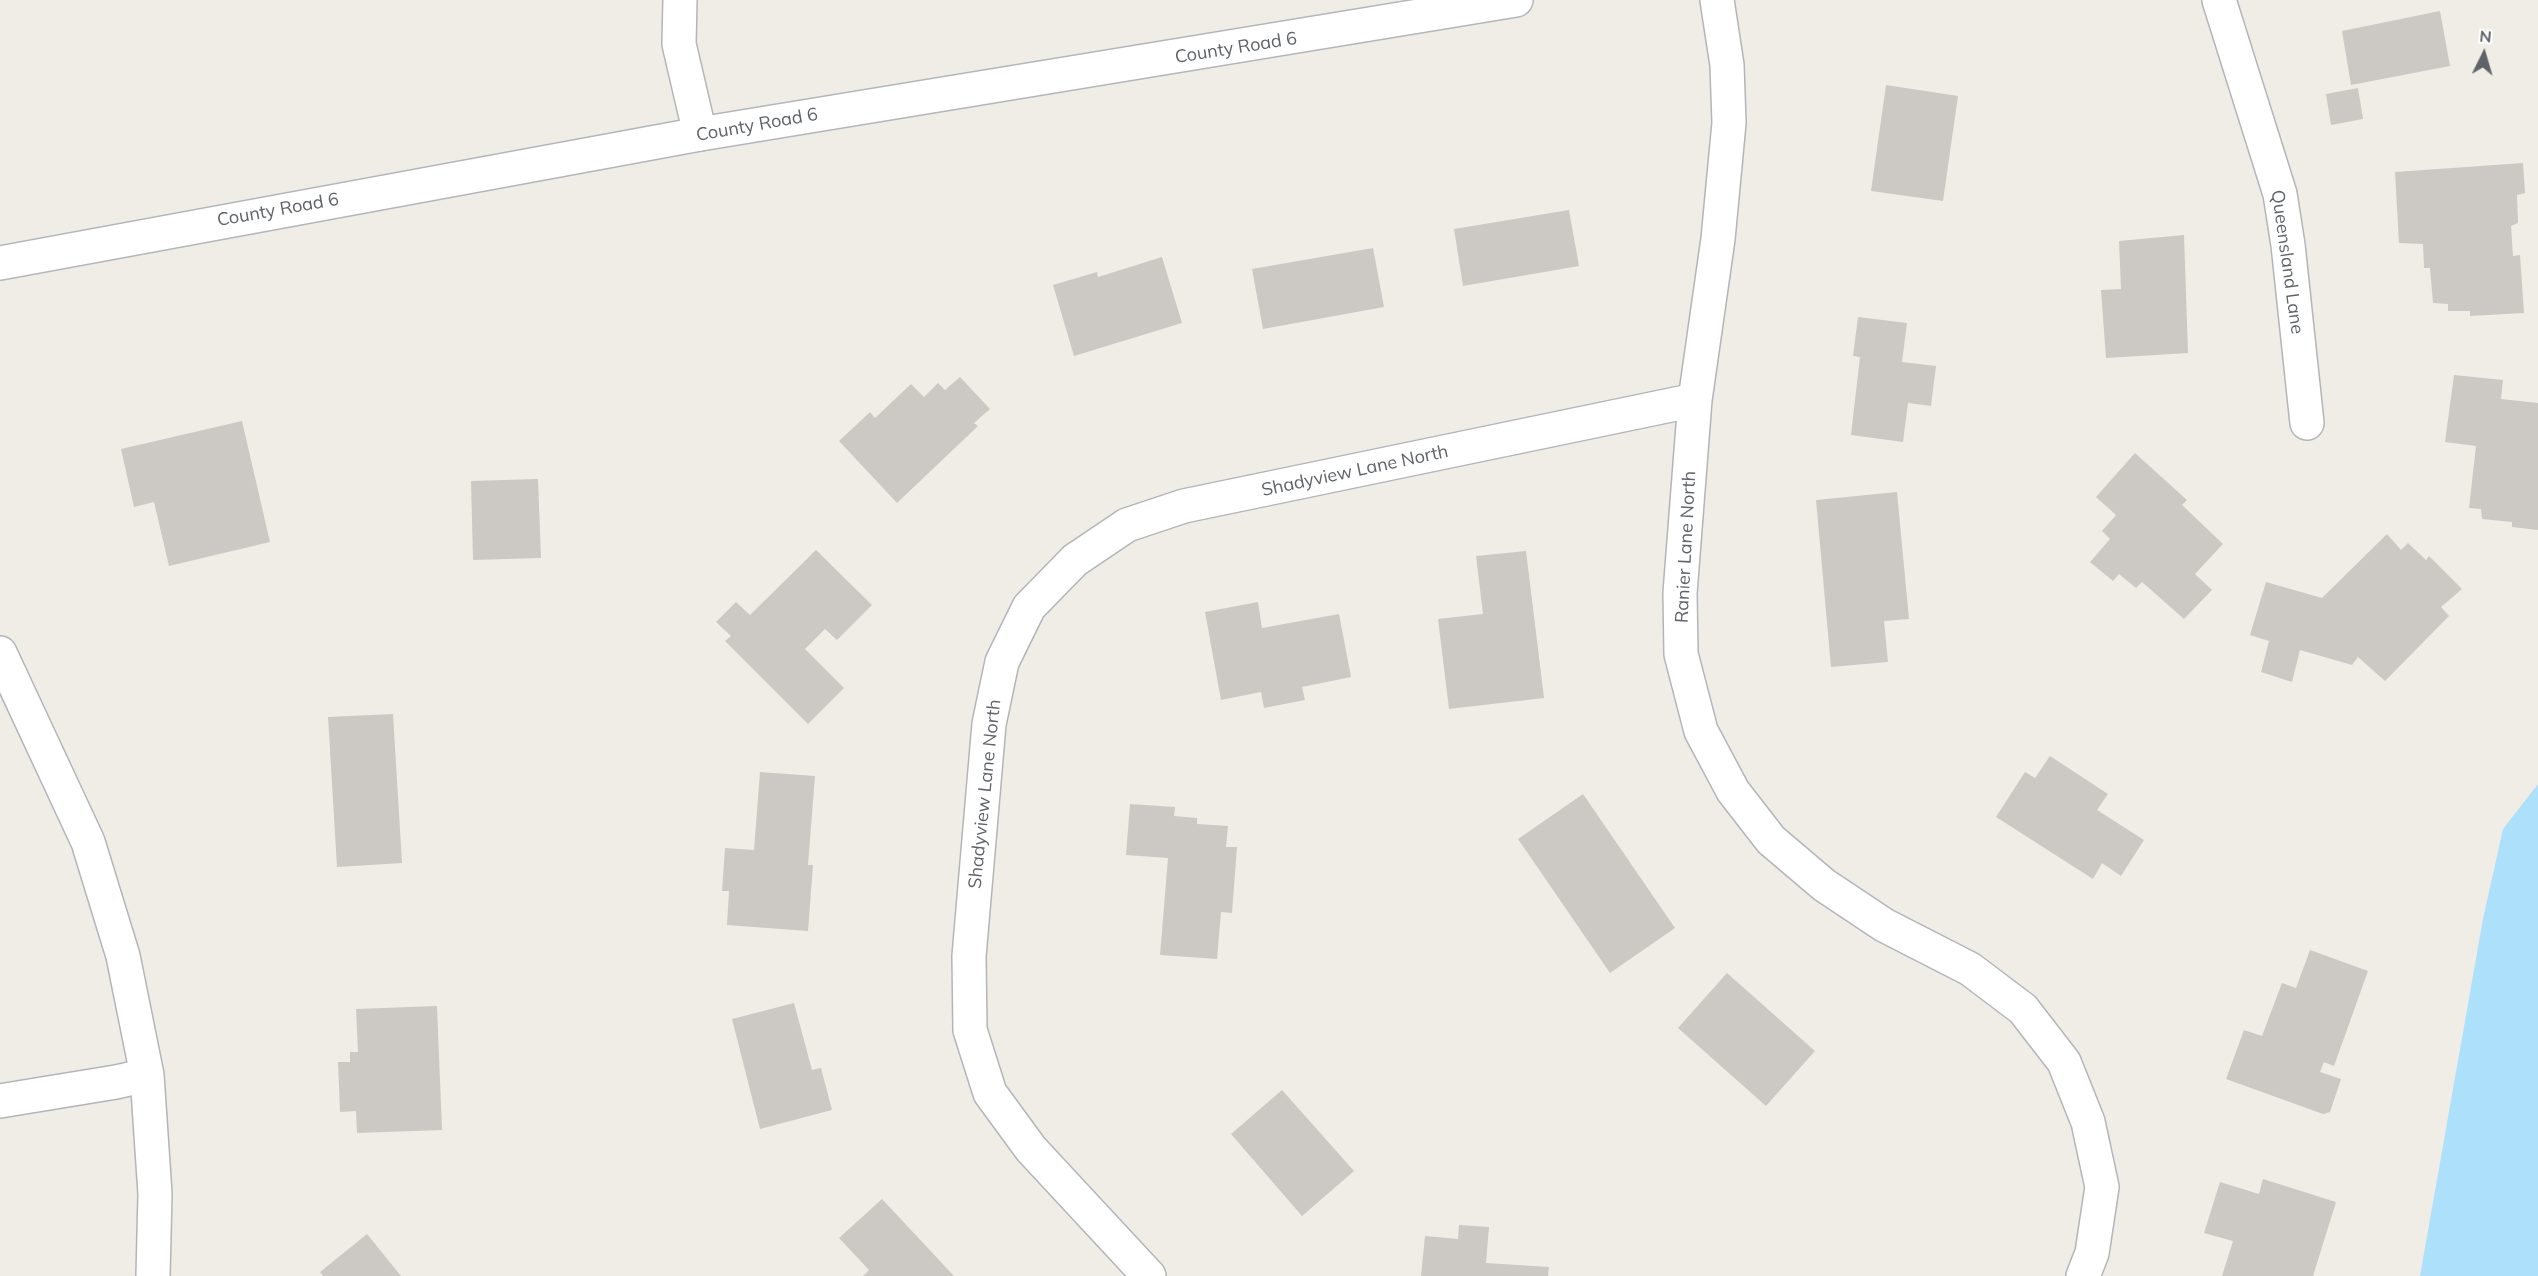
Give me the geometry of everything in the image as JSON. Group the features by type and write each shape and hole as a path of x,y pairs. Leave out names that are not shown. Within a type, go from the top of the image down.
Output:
{"street":[{"path":"680,0 679,44 700,134"},
{"name":"County Road 6","path":"0,262 700,134 1516,0"},
{"name":"Ranier Lane North","path":"1717,0 1726,65 1729,123 1718,239 1695,400 1680,593 1682,654 1701,730 1732,791 1771,840 1841,896 1884,925 1970,969 2023,1008 2064,1062 2088,1122 2102,1187 2092,1252 2083,1276"},
{"name":"Queensland Lane","path":"2219,0 2280,194 2288,245 2307,423"},
{"name":"Shadyview Lane North","path":"1149,1276 1031,1149 990,1093 970,1030 969,956 989,724 1002,662 1029,607 1075,560 1126,525 1184,506 1695,400"},
{"path":"0,653 88,842 123,956 147,1075 155,1194 153,1276"},
{"path":"0,1101 147,1075"}],"water":[{"path":"2538,784 2538,1276 2420,1276 2483,919 2503,829"}],"building":[{"path":"2440,11 2450,66 2351,85 2342,31"},
{"path":"1886,85 1958,96 1943,201 1871,191"},
{"path":"2358,88 2363,119 2331,125 2326,94"},
{"path":"2523,163 2525,193 2517,195 2518,223 2511,226 2513,256 2520,255 2524,313 2470,316 2470,311 2448,311 2448,304 2433,303 2430,268 2424,268 2423,244 2399,243 2395,172"},
{"path":"1569,210 1579,266 1463,286 1454,229"},
{"path":"2184,235 2188,353 2106,358 2101,290 2121,289 2119,241"},
{"path":"1373,248 1384,307 1263,329 1252,269"},
{"path":"1162,257 1182,323 1074,356 1053,285 1097,272 1098,277"},
{"path":"1858,317 1907,323 1902,362 1936,366 1931,406 1908,403 1903,442 1851,435 1860,357 1853,356"},
{"path":"2454,375 2503,380 2501,399 2538,403 2538,530 2512,527 2512,522 2482,519 2481,509 2469,508 2476,446 2445,442"},
{"path":"960,377 990,409 974,423 978,426 897,503 839,441 870,412 875,418 911,384 924,397 938,383 945,390"},
{"path":"242,421 270,542 169,566 154,502 134,507 121,449"},
{"path":"2135,453 2187,500 2182,505 2223,544 2195,574 2212,590 2184,619 2142,582 2136,588 2119,574 2113,581 2090,562 2110,539 2102,531 2116,515 2096,497"},
{"path":"538,479 541,558 473,560 471,481"},
{"path":"1897,492 1909,619 1884,621 1888,662 1831,667 1816,500"},
{"path":"2387,534 2401,550 2408,543 2426,560 2429,556 2462,589 2441,607 2449,616 2385,681 2358,657 2352,665 2300,650 2292,682 2261,672 2269,641 2250,635 2266,582 2322,598"},
{"path":"816,550 872,605 837,640 825,629 805,649 844,688 808,724 725,641 731,636 716,622 736,602 750,615"},
{"path":"1526,551 1544,698 1449,709 1438,619 1483,614 1476,556"},
{"path":"1258,602 1262,628 1339,614 1351,677 1302,687 1305,700 1264,708 1261,692 1221,700 1205,612"},
{"path":"393,714 402,863 337,867 328,717"},
{"path":"2050,756 2108,794 2097,810 2144,840 2121,876 2102,863 2093,879 1996,817 2025,772 2035,778"},
{"path":"760,772 815,776 808,865 813,865 808,931 727,925 729,891 722,891 725,848 754,850"},
{"path":"1583,794 1675,928 1610,973 1518,839"},
{"path":"1130,804 1175,807 1174,816 1197,818 1197,824 1228,826 1226,847 1237,847 1232,913 1221,912 1217,959 1160,955 1168,858 1126,855"},
{"path":"2310,950 2368,971 2334,1066 2324,1062 2320,1072 2341,1079 2330,1112 2323,1114 2226,1079 2244,1030 2262,1036 2282,983 2296,988"},
{"path":"1727,973 1815,1051 1766,1106 1678,1028"},
{"path":"794,1003 812,1070 821,1068 832,1110 760,1129 732,1019"},
{"path":"437,1006 442,1130 357,1133 356,1111 340,1112 338,1062 350,1062 350,1052 358,1052 356,1009"},
{"path":"1282,1090 1354,1171 1302,1216 1231,1134"},
{"path":"2263,1179 2336,1202 2313,1276 2222,1276 2233,1241 2204,1233 2220,1182 2259,1194"},
{"path":"882,1199 954,1276 863,1276 869,1270 839,1238"},
{"path":"1459,1225 1489,1227 1486,1263 1549,1267 1548,1276 1421,1276 1425,1236 1458,1239"},
{"path":"367,1234 401,1276 323,1276 320,1272"}]}
